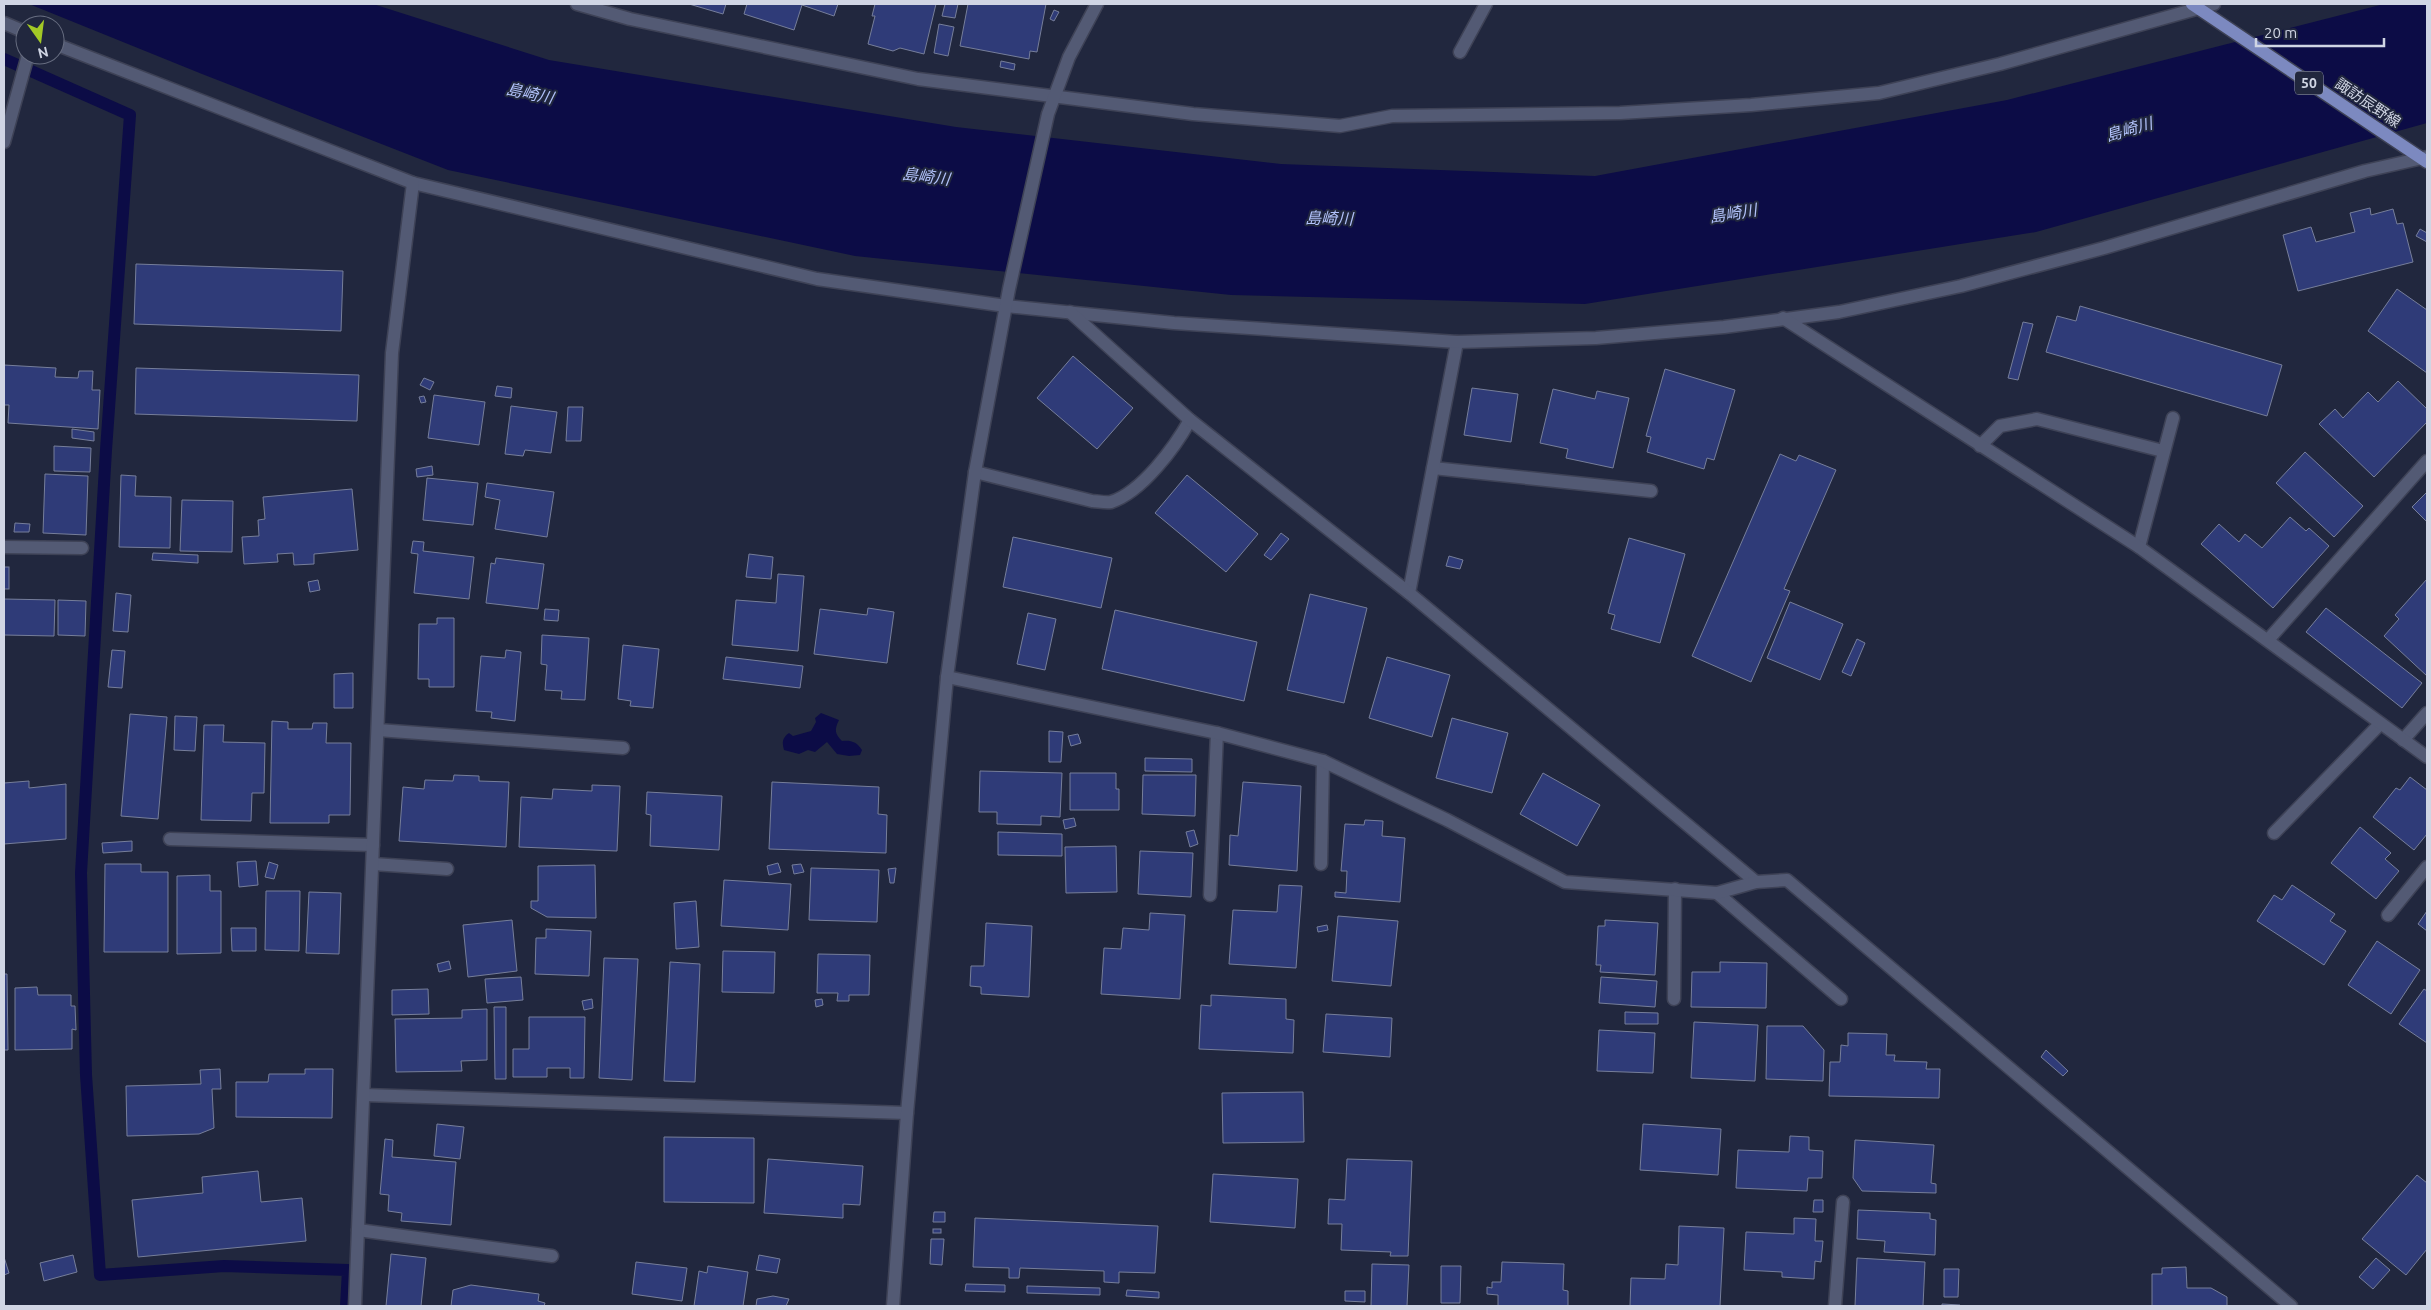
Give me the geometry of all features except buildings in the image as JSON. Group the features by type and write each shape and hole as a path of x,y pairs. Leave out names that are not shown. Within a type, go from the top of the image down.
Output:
{"main road":[{"name":"諏訪辰野線","path":"2195,6 2425,159"}],"street":[{"path":"577,4 630,19 918,79 1192,114 1340,126 1392,116 1620,113 1751,105 1879,93 2000,64 2195,6 2214,4"},
{"path":"894,1306 907,1113 947,677 975,472 1009,289 1048,114 1069,57 1097,4"},
{"path":"1460,52 1486,4"},
{"path":"65,48 413,183 817,280 1006,306 1174,323 1456,342 1596,338 1724,327 1840,312 1961,286 2104,248 2365,172 2425,159"},
{"path":"4,142 25,65"},
{"path":"355,1306 392,353 413,183"},
{"path":"1070,312 1190,420 1409,593 1756,882"},
{"path":"1783,318 2139,547 2427,758"},
{"path":"1409,593 1456,342"},
{"path":"2139,547 2172,418"},
{"path":"1980,446 2000,426 2036,419 2163,451"},
{"path":"975,472 1092,501 1110,502 1139,484 1176,446 1190,420"},
{"path":"2268,640 2427,461"},
{"path":"1433,468 1651,491"},
{"path":"4,547 82,548"},
{"path":"947,677 1217,733 1323,761 1447,820 1565,882 1718,892 1756,882 1787,880 2291,1306"},
{"path":"2403,740 2427,713"},
{"path":"2274,833 2380,724"},
{"path":"378,730 624,748"},
{"path":"1210,895 1217,733"},
{"path":"1321,864 1323,761"},
{"path":"170,839 373,845"},
{"path":"373,864 447,869"},
{"path":"2388,915 2427,867"},
{"path":"1674,999 1675,889"},
{"path":"1718,892 1841,999"},
{"path":"364,1096 907,1113"},
{"path":"1835,1306 1843,1202"},
{"path":"358,1230 552,1256"}],"water":[{"name":"島崎川","path":"29,4 373,4 549,60 956,127 1281,164 1595,176 2007,100 2384,4 2427,4 2427,123 2036,232 1585,304 1231,295 855,256 448,170 65,19 65,15 56,15"},
{"path":"821,713 839,720 836,727 838,736 842,741 856,743 862,750 860,755 837,754 827,742 815,752 808,750 799,754 784,750 783,740 789,733 793,736 811,731 816,722 815,718"}],"waterway":[{"path":"4,59 130,115 106,450 81,873 86,1075 100,1275 224,1266 348,1270 346,1306"}]}
